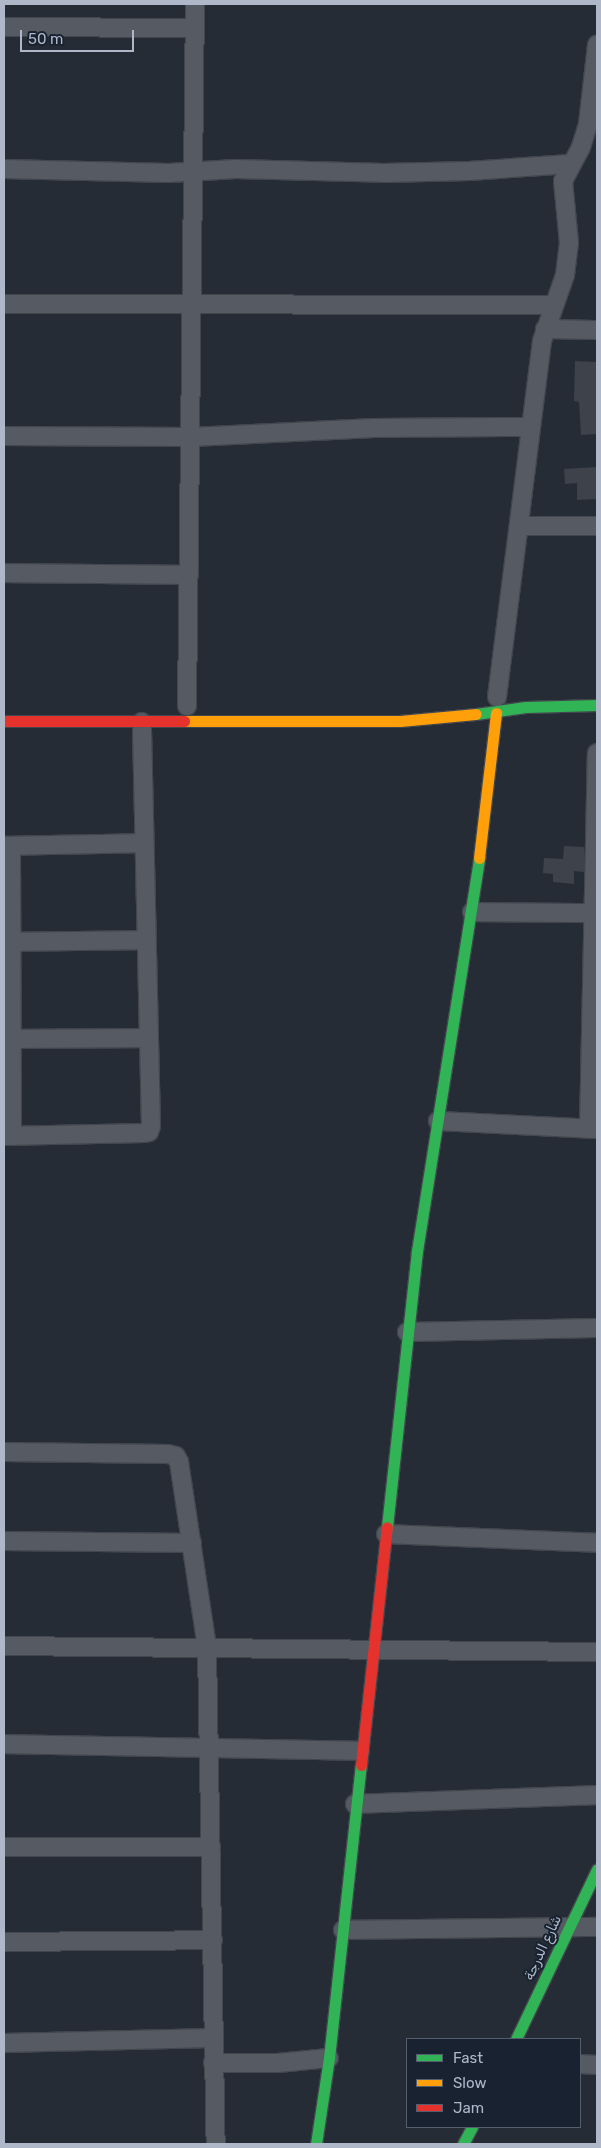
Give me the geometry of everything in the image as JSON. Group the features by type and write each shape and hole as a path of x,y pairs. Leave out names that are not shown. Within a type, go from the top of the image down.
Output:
{"street":[{"path":"187,706 194,306 195,4"},
{"path":"4,27 195,28"},
{"path":"316,2144 329,2058 360,1751 373,1650 407,1332 438,1121 472,912 521,526 531,427 545,329 565,274 569,243 563,197 563,181 592,124 597,45"},
{"path":"4,169 169,173 194,170 311,173 450,172 570,164"},
{"path":"4,304 194,306 554,305"},
{"path":"545,329 597,330"},
{"path":"4,436 192,437 355,428 531,427"},
{"path":"521,526 597,526"},
{"path":"4,573 189,575"},
{"path":"4,721 400,721 499,701 526,707 597,705"},
{"path":"142,722 149,1132 8,1136 7,846 143,843"},
{"path":"438,1121 593,1129 597,753"},
{"path":"472,912 595,913"},
{"path":"8,942 146,940"},
{"path":"8,1039 148,1038"},
{"path":"407,1332 597,1328"},
{"path":"4,1452 176,1456 192,1543 207,1648 212,1847 213,2063 216,2144"},
{"path":"386,1534 597,1543"},
{"path":"4,1541 192,1543"},
{"path":"4,1646 597,1652"},
{"path":"4,1744 209,1746 360,1751"},
{"path":"355,1804 597,1796"},
{"path":"4,1847 212,1847"},
{"name":"شارع الدرجة","path":"516,2038 597,1869"},
{"path":"343,1930 597,1927"},
{"path":"4,1942 213,1940"},
{"path":"4,2043 213,2038"},
{"path":"213,2063 278,2063 329,2058"},
{"path":"581,2064 597,2064"},
{"path":"464,2144 472,2128"}],"building":[{"path":"575,361 597,362 597,434 581,435 579,402 574,401"},
{"path":"597,467 597,499 577,500 577,483 565,484 564,469"},
{"path":"564,846 584,847 584,872 574,871 574,884 553,882 553,874 543,873 544,858 563,859"}],"traffic: fast":[{"path":"476,714 526,707 597,705"},
{"path":"387,1527 417,1251 479,858"},
{"path":"316,2144 329,2058 361,1765"},
{"path":"516,2038 597,1869"},
{"path":"463,2144 471,2128"}],"traffic: slow":[{"path":"479,858 496,713"},
{"path":"184,721 400,721 476,714"}],"traffic: jam":[{"path":"4,721 184,721"},
{"path":"361,1765 387,1527"}]}
